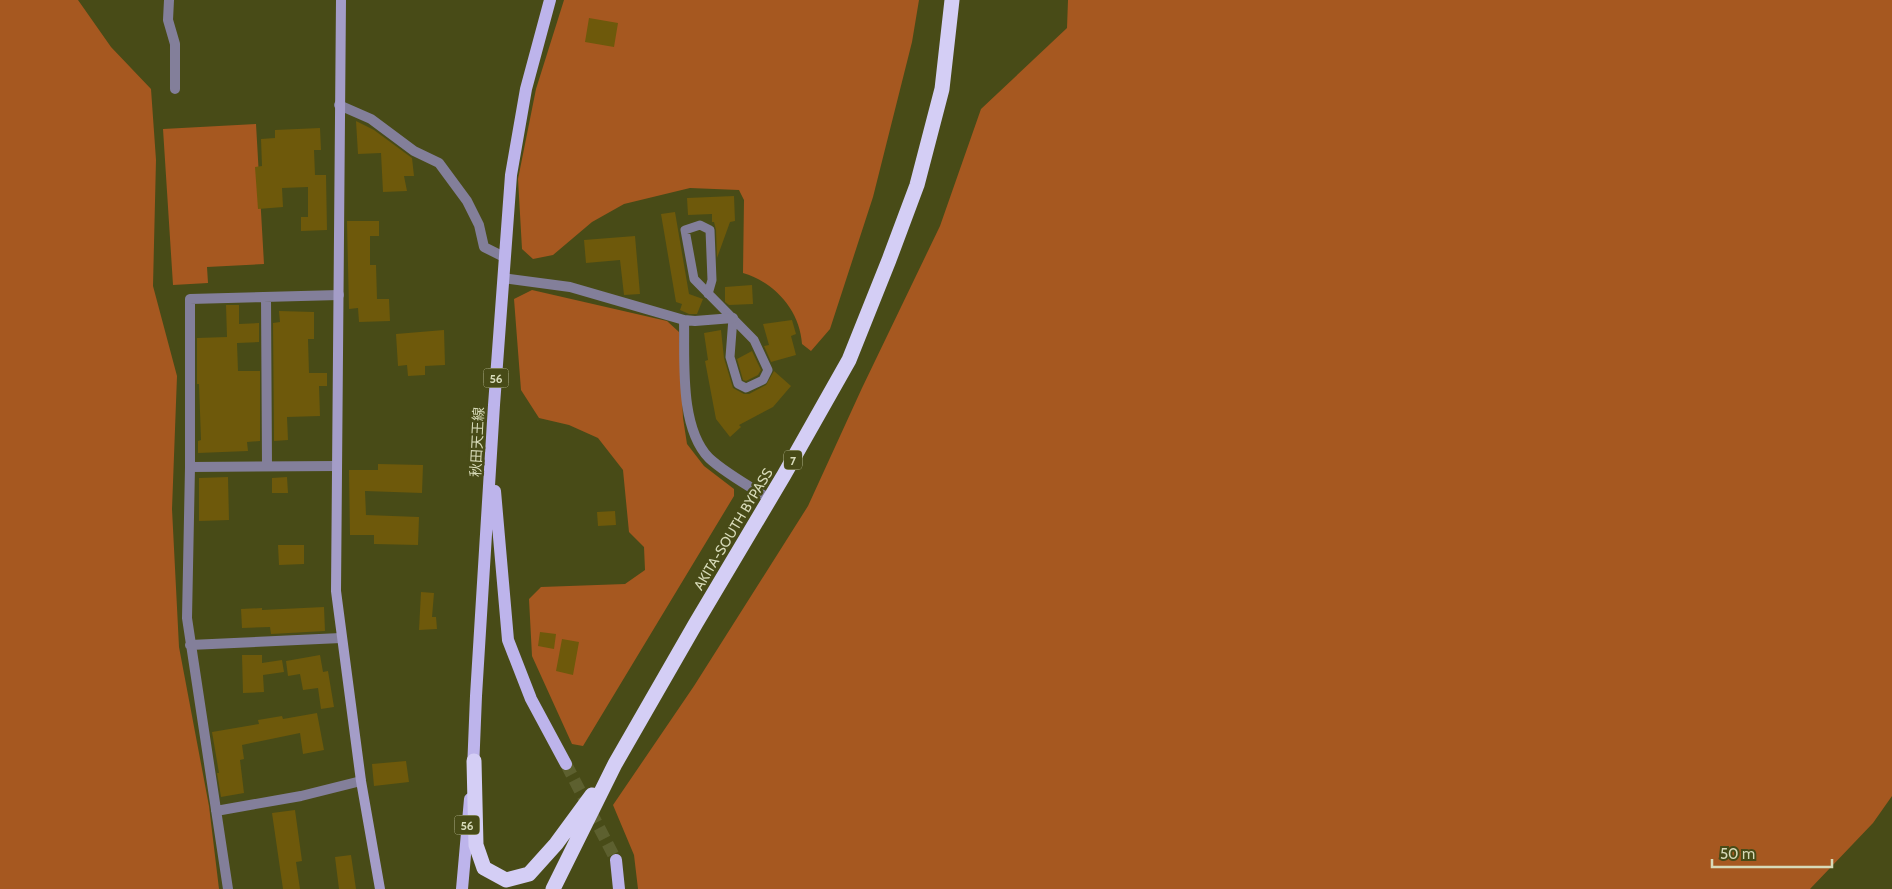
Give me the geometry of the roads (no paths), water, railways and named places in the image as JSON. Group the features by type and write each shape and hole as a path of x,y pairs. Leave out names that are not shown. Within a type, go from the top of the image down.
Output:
{"highway":[{"name":"AKITA-SOUTH BYPASS","path":"553,889 615,764 849,360 913,195 942,89 952,0"},
{"path":"474,761 476,844 484,868 506,880 529,874 556,844 615,764"}],"main road":[{"name":"秋田天王線","path":"462,889 464,846 474,761 476,696 504,257 511,176 526,89 550,0"},
{"path":"492,449 508,640 531,699 566,764"},
{"path":"616,860 619,889"}],"street":[{"path":"169,0 168,20 175,44 175,89"},
{"path":"340,0 336,591 361,782 380,889"},
{"path":"339,105 371,119 414,151 439,163 467,201 479,225 484,247 504,257"},
{"path":"503,278 570,287 684,320 733,318"},
{"path":"228,889 187,618 190,467 190,299 339,295"},
{"path":"266,297 267,466"},
{"path":"684,320 687,406 695,436 709,457 748,486 770,499"},
{"path":"190,467 337,466"},
{"path":"190,645 341,638"},
{"path":"216,811 301,796 361,782"}],"lane":[{"path":"708,294 712,280 710,230 700,225 684,230 694,279 708,294 733,318 754,340 768,370 763,380 746,388 738,384 730,357 733,318"}],"tunnel":[{"path":"566,764 616,860"}]}
